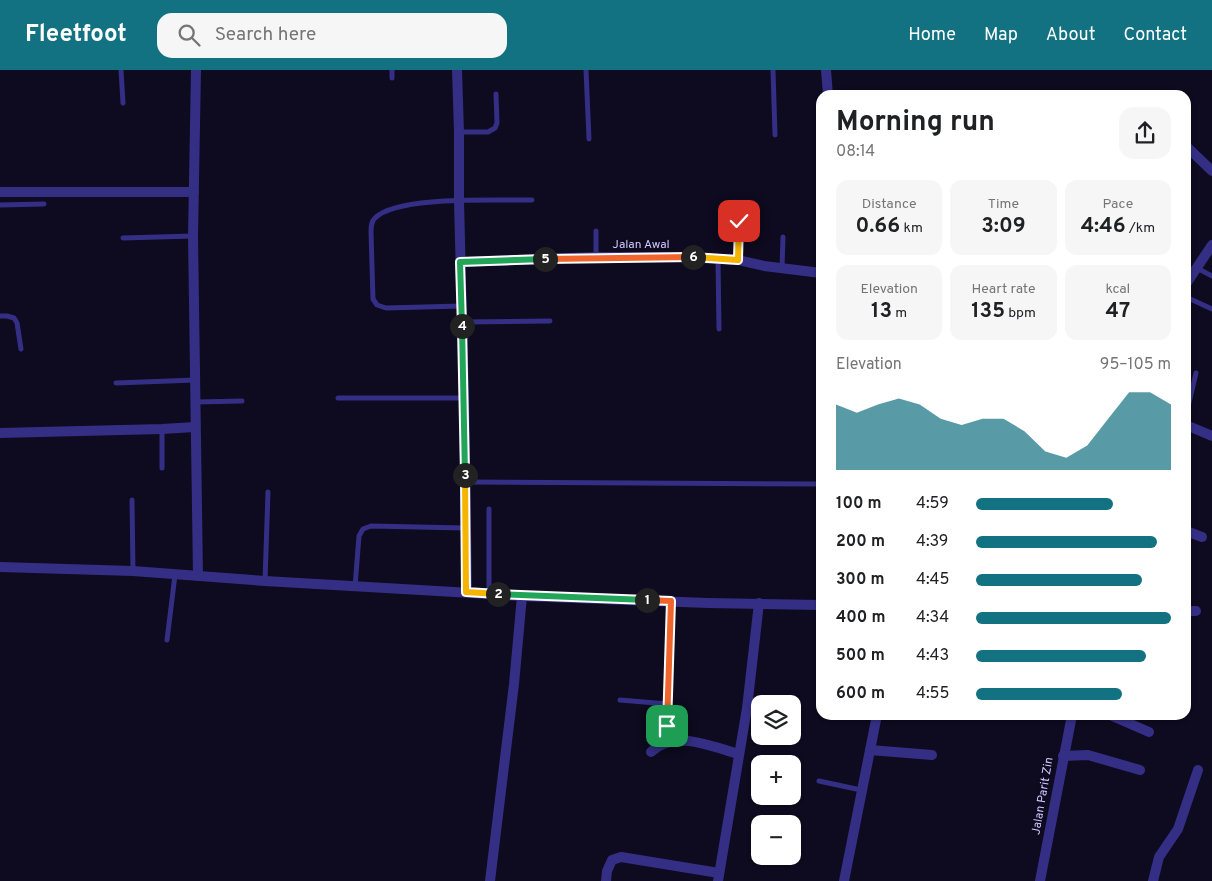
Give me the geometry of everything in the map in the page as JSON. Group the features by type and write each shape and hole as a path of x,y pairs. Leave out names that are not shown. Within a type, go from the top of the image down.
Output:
{"street":[{"path":"196,70 193,236 198,576"},
{"path":"457,70 466,592"},
{"path":"826,70 828,90"},
{"path":"1191,151 1212,171"},
{"path":"0,192 194,192"},
{"path":"1191,277 1212,245"},
{"name":"Jalan Awal","path":"460,262 596,257 682,257 738,260 816,273"},
{"path":"0,433 195,427"},
{"path":"1191,427 1212,436"},
{"path":"1191,533 1202,537"},
{"path":"0,567 133,571 522,596 816,605"},
{"path":"490,881 514,684 522,596"},
{"path":"606,881 607,871 612,860 622,857 718,877 739,754 760,603"},
{"path":"844,881 876,720"},
{"name":"Jalan Parit Zin","path":"1040,881 1071,720"},
{"path":"1121,720 1149,732"},
{"path":"651,752 658,745 667,741 679,740 739,754"},
{"path":"870,750 932,755"},
{"path":"1063,756 1088,755 1140,770"},
{"path":"1153,881 1159,857 1178,829 1198,770"}],"lane":[{"path":"121,70 123,103"},
{"path":"392,70 392,78"},
{"path":"586,70 589,140"},
{"path":"772,70 776,136"},
{"path":"459,132 488,132 495,128 498,122 496,94"},
{"path":"461,306 386,308 377,305 373,299 371,232 371,225 375,218 388,210 427,202 532,200"},
{"path":"0,205 44,204"},
{"path":"738,260 739,221"},
{"path":"596,231 596,257"},
{"path":"123,238 193,236"},
{"path":"782,269 783,238"},
{"path":"718,259 719,329"},
{"path":"1197,268 1212,276"},
{"path":"1191,299 1212,309"},
{"path":"0,316 14,318 22,350"},
{"path":"462,322 550,321"},
{"path":"1191,394 1196,373"},
{"path":"116,383 195,380"},
{"path":"338,398 464,398"},
{"path":"195,402 242,401"},
{"path":"162,429 162,468"},
{"path":"465,482 816,484"},
{"path":"266,581 268,492"},
{"path":"132,500 133,571"},
{"path":"489,509 489,594"},
{"path":"355,586 359,536 363,530 371,526 465,528"},
{"path":"167,640 174,574"},
{"path":"667,726 671,601"},
{"path":"620,700 668,704"},
{"path":"819,781 861,790"}],"route":[{"path":"667,726 671,601 522,596 466,592 464,398 460,262 596,257 682,257 738,260 739,221"}]}
